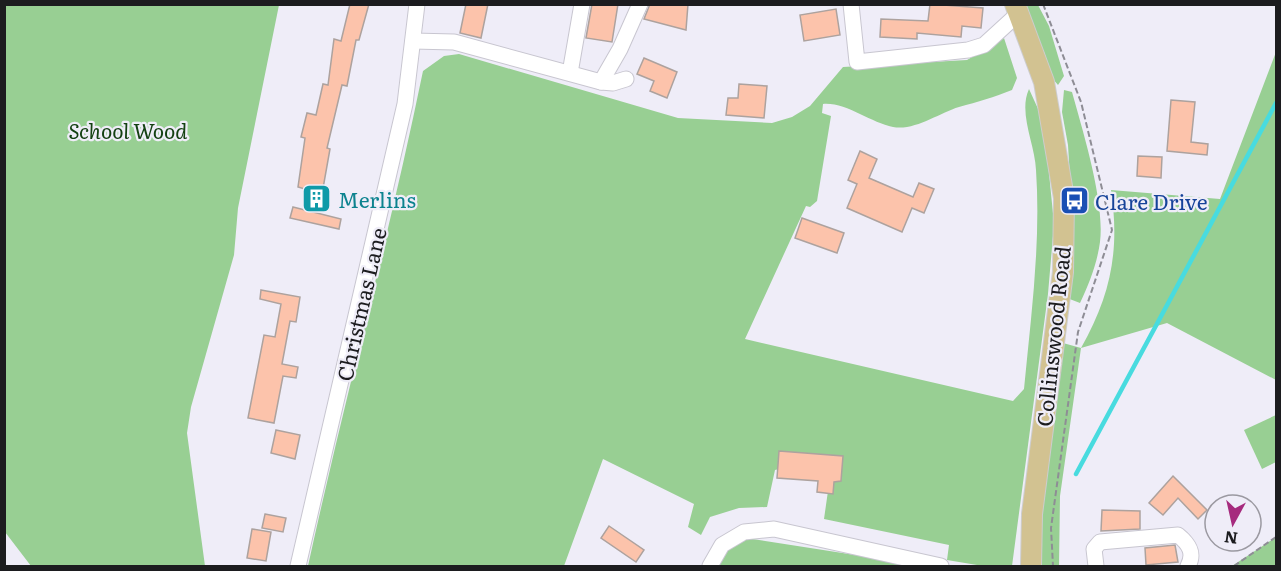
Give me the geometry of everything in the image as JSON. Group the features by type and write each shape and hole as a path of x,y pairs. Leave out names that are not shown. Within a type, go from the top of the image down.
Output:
{"main road":[{"name":"Collinswood Road","path":"1017,9 1044,82 1055,132 1064,198 1063,272 1032,514 1031,567"}],"street":[{"name":"Christmas Lane","path":"298,567 405,104 417,4"},
{"path":"570,73 582,4"},
{"path":"601,82 620,49 640,4"},
{"path":"852,4 857,62 968,50 984,45 1017,9"},
{"path":"413,41 454,42 601,82 613,83 626,79"},
{"path":"710,567 722,545 744,532 774,529 941,567"},
{"path":"1096,567 1094,549 1100,542 1178,536 1189,545 1192,559 1188,567"}],"path":[{"path":"1234,567 1276,537"}],"green space":[{"name":"School Wood","path":"4,5 279,5 238,208 234,255 191,407 187,433 205,566 31,566 5,532"},
{"path":"1023,5 1038,5 1049,26 1064,76 1058,85 1053,79 1044,52"},
{"path":"1004,38 1017,78 1012,90 1005,93 901,128 885,125 841,106 823,104 822,113 831,116 817,201 810,207 806,206 745,339 1013,401 1024,389 1036,252 1036,170 1025,108 1029,89 1044,122 1054,224 1048,294 1012,566 983,566 947,560 949,545 824,519 830,477 783,468 775,470 767,507 739,508 710,517 701,535 688,527 694,504 603,459 564,566 308,566 423,71 444,56 459,54 678,118 772,123 792,117 810,106 843,67 967,60"},
{"path":"1276,52 1276,380 1167,323 1081,348 1100,309 1111,272 1114,212 1111,190 1220,199"},
{"path":"1064,90 1072,92 1082,127 1092,167 1101,226 1097,258 1080,303 1067,298 1072,212 1068,145 1062,112"},
{"path":"1063,343 1081,348 1060,496 1059,566 1039,566 1040,500"},
{"path":"1276,415 1276,462 1262,469 1244,430"},
{"path":"1276,537 1276,566 1232,566 1252,553 1263,553 1263,546"},
{"path":"746,538 926,566 705,566"}],"building":[{"path":"350,4 369,4 359,40 356,40 347,86 342,85 327,148 330,149 322,194 298,187 305,138 301,137 307,113 316,115 323,84 328,85 334,39 341,41"},
{"path":"466,4 488,4 481,38 460,33"},
{"path":"592,4 618,4 612,42 586,38"},
{"path":"650,4 688,4 686,30 644,19"},
{"path":"930,4 983,8 981,28 962,26 961,37 917,33 917,39 880,37 881,19 928,21"},
{"path":"836,9 840,35 804,41 800,15"},
{"path":"644,58 677,72 667,98 650,91 654,81 637,74"},
{"path":"739,84 767,86 764,118 726,115 728,98 738,98"},
{"path":"1171,100 1195,102 1191,142 1208,144 1207,155 1167,151"},
{"path":"860,151 877,159 869,178 913,197 919,183 934,189 924,213 912,208 902,232 847,208 857,184 848,180"},
{"path":"1138,156 1162,157 1161,178 1137,176"},
{"path":"293,207 341,219 339,229 290,218"},
{"path":"802,218 844,233 837,253 795,238"},
{"path":"261,290 300,297 296,322 290,321 282,364 298,367 296,378 283,376 274,423 248,418 264,335 275,337 281,304 260,299"},
{"path":"276,430 300,435 295,459 271,453"},
{"path":"779,451 843,456 841,481 834,482 833,494 817,492 818,481 777,478"},
{"path":"1173,476 1203,506 1203,514 1198,519 1178,498 1163,515 1149,503"},
{"path":"1102,510 1140,511 1140,529 1101,531"},
{"path":"265,514 286,518 283,532 262,528"},
{"path":"609,526 644,550 636,562 601,538"},
{"path":"252,529 271,532 266,561 247,558"},
{"path":"1175,545 1178,562 1146,565 1145,548"}],"waterway":[{"path":"1076,474 1276,103"}],"place":[{"name":"Merlins","path":"317,198"},
{"name":"Clare Drive","path":"1074,200"}]}
